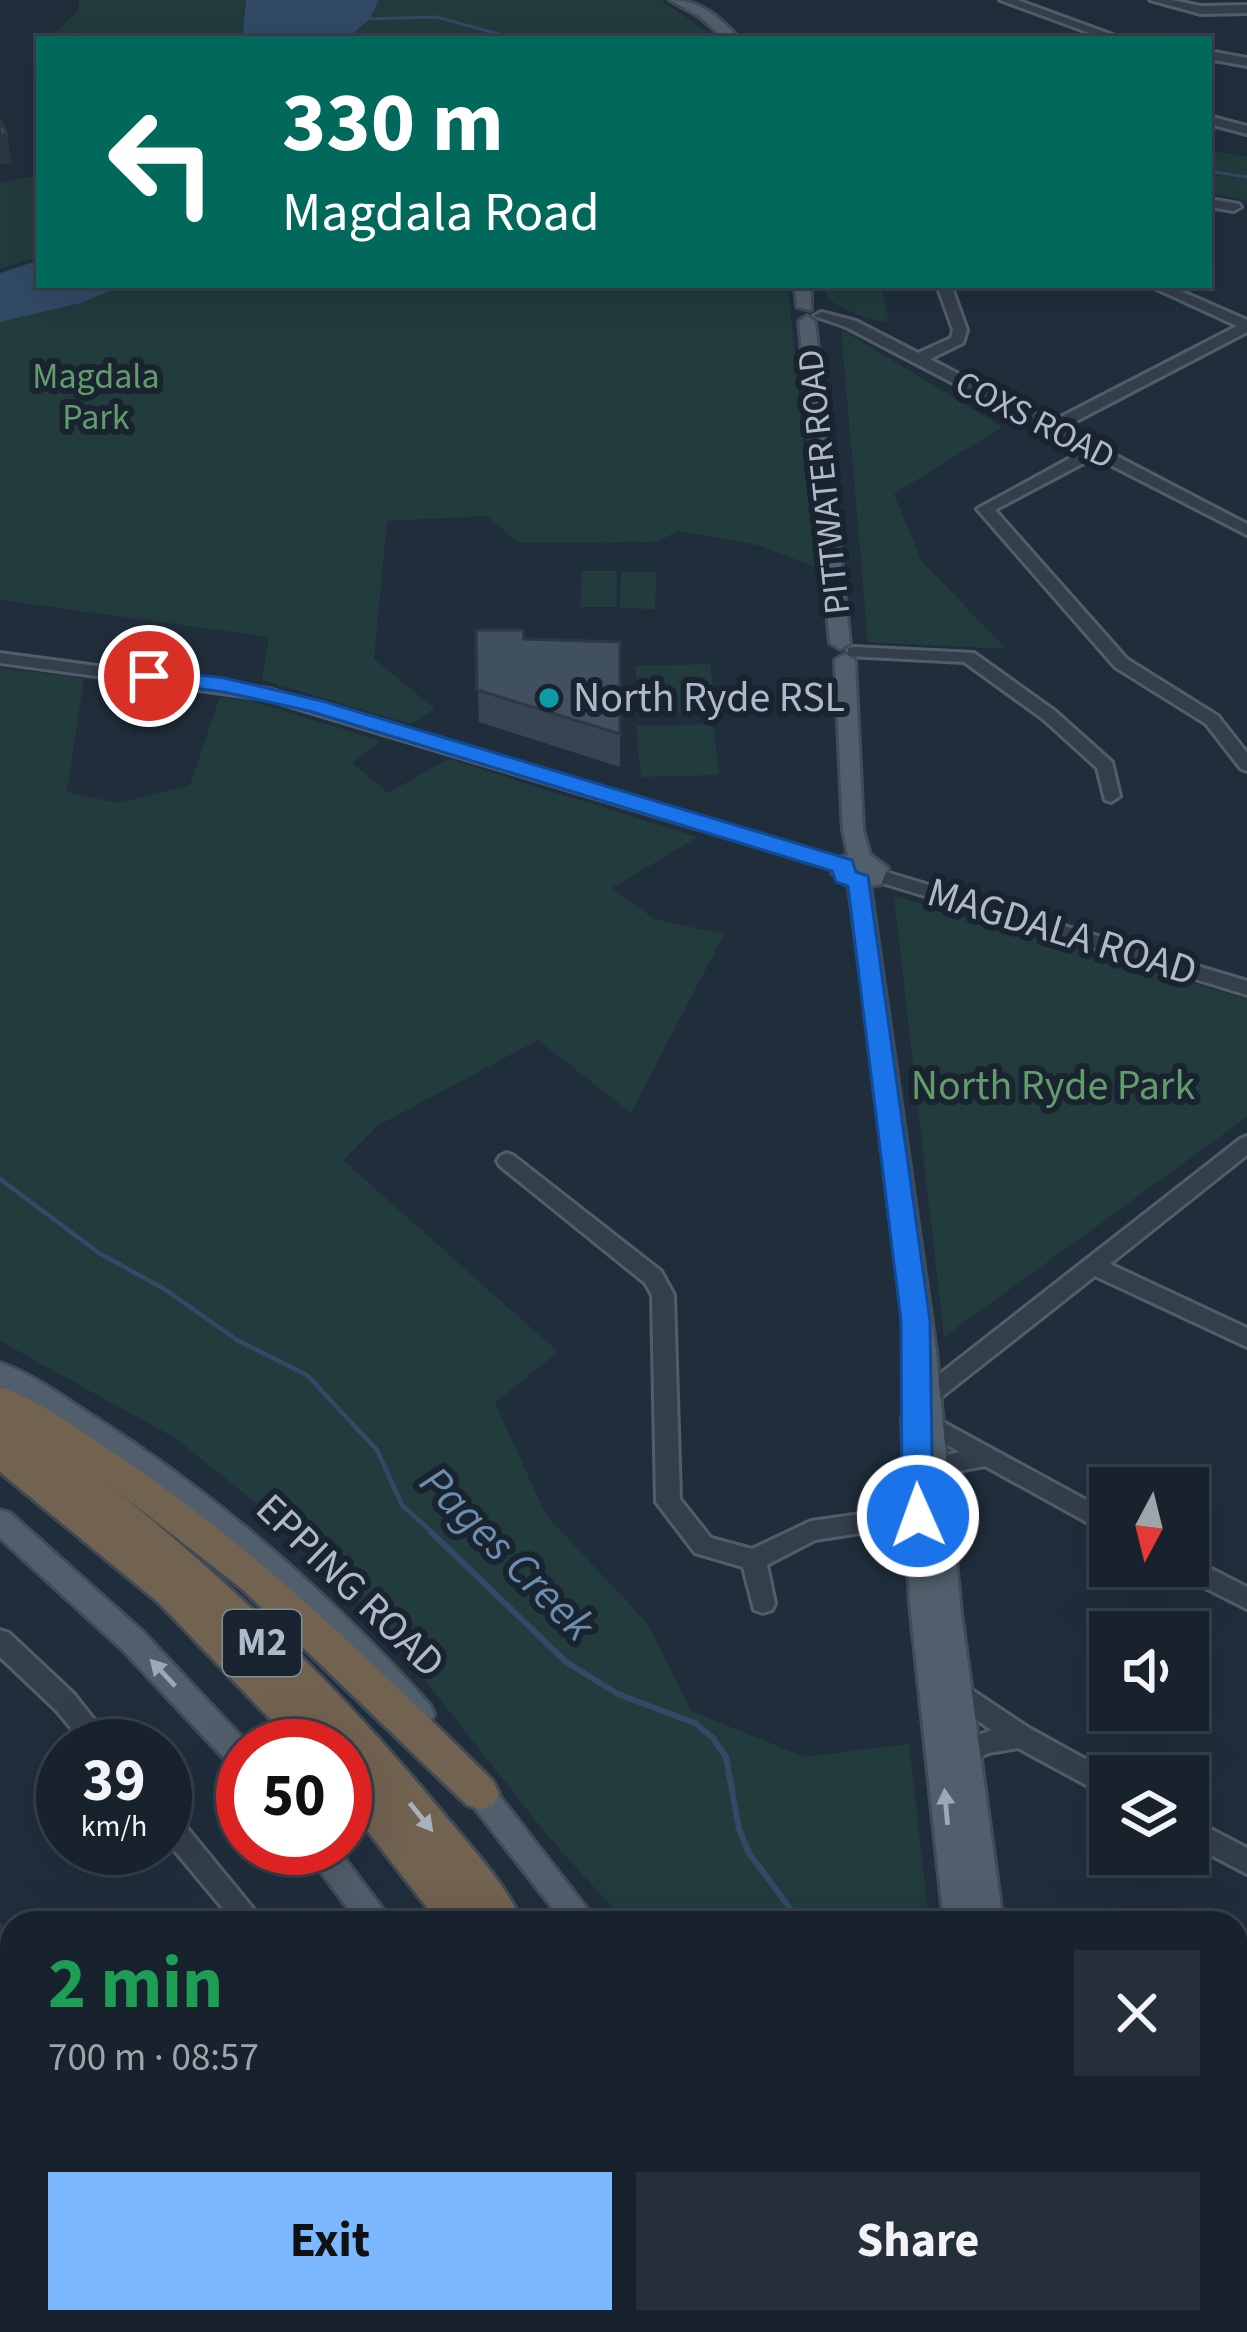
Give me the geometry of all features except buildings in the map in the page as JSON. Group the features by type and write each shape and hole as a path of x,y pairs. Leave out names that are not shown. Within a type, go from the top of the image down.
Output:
{"highway":[{"name":"M2","path":"0,1400 150,1495 285,1604 480,1793"},
{"name":"M2","path":"0,1422 141,1531 267,1648 406,1799 495,1911"},
{"name":"M2","path":"0,1453 171,1593 294,1719"},
{"path":"372,1808 453,1911"}],"main road":[{"path":"676,0 704,13 730,36"},
{"name":"PITTWATER ROAD","path":"804,288 811,315 846,652 853,830 923,1351 942,1563 986,1911"},
{"name":"PITTWATER ROAD","path":"916,1321 918,1516 958,1911"},
{"name":"EPPING ROAD","path":"0,1373 104,1436 248,1545 393,1682 574,1911"},
{"path":"0,1521 133,1641 216,1730"},
{"path":"340,1875 368,1911"}],"street":[{"path":"1006,0 1106,36"},
{"path":"1156,0 1201,10 1247,9"},
{"path":"1212,56 1247,62"},
{"path":"1212,121 1247,130"},
{"path":"1212,203 1234,207"},
{"path":"918,359 958,340 960,330 945,288"},
{"path":"1162,288 1247,326"},
{"name":"COXS ROAD","path":"811,315 851,324 1247,530"},
{"path":"1051,428 1247,326"},
{"path":"1094,451 986,509 1121,663 1212,720 1247,765"},
{"path":"846,652 968,657 1049,715 1106,766 1111,796"},
{"name":"MAGDALA ROAD","path":"0,658 224,685 314,706 1247,988"},
{"path":"1089,1515 983,1457 928,1410 973,1356 1247,1144"},
{"path":"507,1161 652,1277 664,1295 668,1502 704,1546 754,1559 811,1531 918,1516"},
{"path":"1091,1265 1247,1338"},
{"path":"923,1351 950,1364 973,1356"},
{"path":"918,1516 934,1479 948,1464 983,1457"},
{"path":"918,1516 942,1563"},
{"path":"754,1559 763,1603"},
{"path":"1209,1579 1247,1599"},
{"path":"0,1641 79,1719"},
{"path":"957,1690 1020,1736 1089,1774"},
{"path":"965,1753 985,1742 1020,1736"},
{"path":"1209,1841 1247,1862"},
{"path":"192,1852 242,1911"}],"green space":[{"path":"79,0 246,0 242,36 51,36 78,11"},
{"path":"379,0 661,0 714,36 350,36 369,20"},
{"path":"1212,151 1247,157 1247,201 1212,193"},
{"path":"36,176 36,258 0,269 0,183"},
{"name":"Magdala Park","path":"117,288 788,288 815,567 758,545 678,531 657,542 519,543 487,516 387,521 374,659 435,709 411,724 262,680 269,637 0,600 0,322 81,303"},
{"path":"825,288 882,288 889,323 864,317 827,298"},
{"path":"841,329 1002,427 894,494 921,560 1006,649 868,642"},
{"path":"582,571 617,571 616,607 580,607"},
{"path":"621,572 656,572 655,609 620,608"},
{"path":"710,664 716,712 640,715 635,666"},
{"path":"0,668 84,678 67,792 118,803 190,785 220,697 249,700 380,741 352,763 388,793 448,759 698,837 612,888 654,919 724,934 631,1113 538,1040 377,1126 343,1160 558,1352 495,1403 546,1515 647,1623 691,1711 805,1757 909,1744 928,1911 615,1911 547,1835 334,1565 175,1438 0,1341"},
{"path":"713,724 719,775 641,777 636,726"},
{"name":"North Ryde Park","path":"894,896 1247,999 1247,1117 944,1337"}],"water":[{"path":"246,0 379,0 369,20 350,36 242,36"},
{"path":"36,261 36,288 117,288 81,303 0,322 0,273"}],"waterway":[{"path":"365,19 436,17 507,36"},
{"path":"1212,171 1247,177"},
{"name":"Pages Creek","path":"0,1179 99,1253 166,1290 237,1340 307,1375 377,1450 402,1505 434,1534"},
{"name":"Pages Creek","path":"430,1531 566,1662 618,1694 695,1723 713,1738 726,1757 739,1829 749,1853 792,1911"}],"place":[{"name":"North Ryde RSL","path":"549,698"}],"route":[{"path":"149,676 224,685 314,706 843,866 845,876 860,882 916,1321 918,1516"}]}
